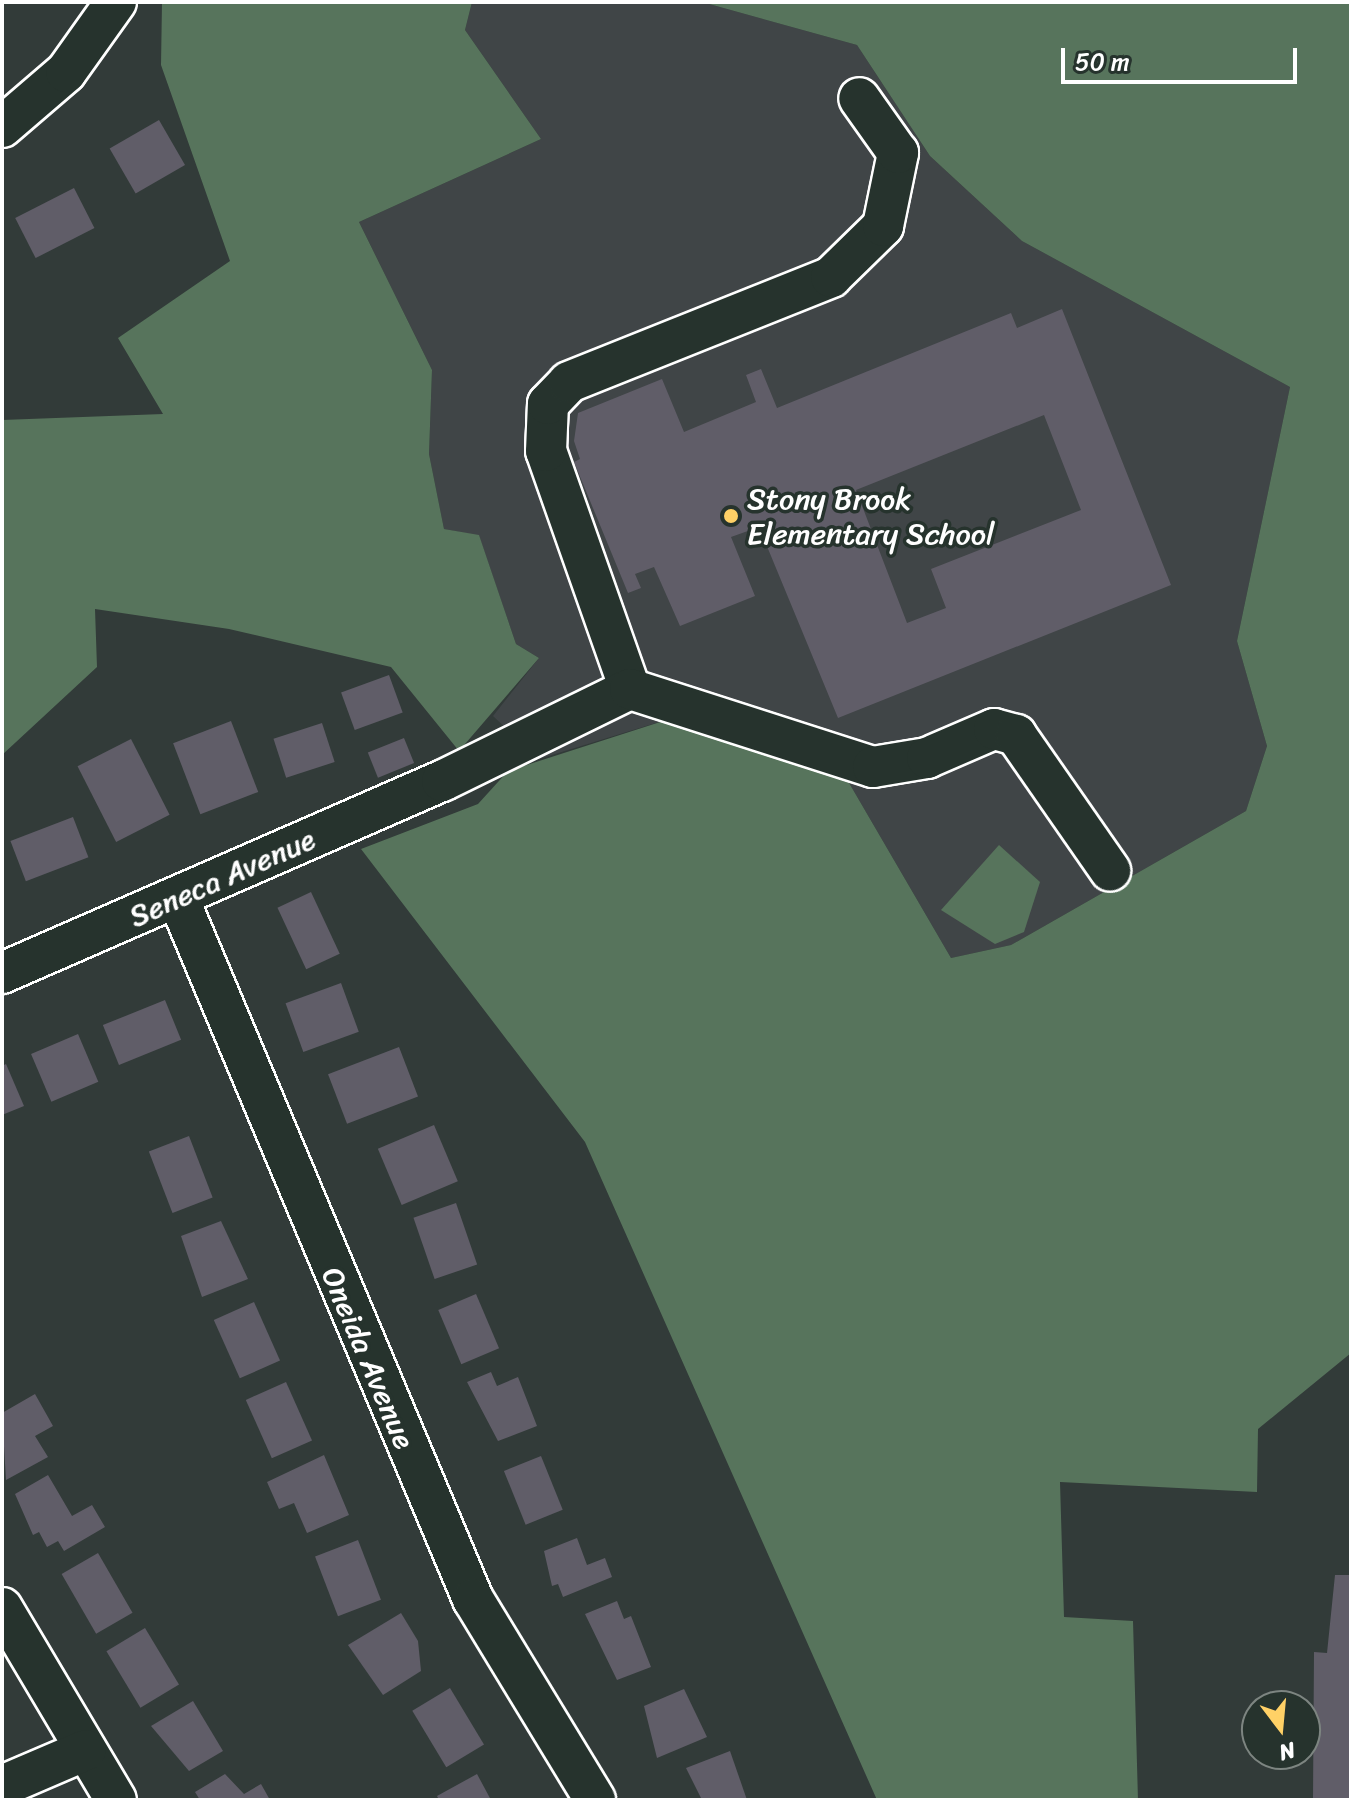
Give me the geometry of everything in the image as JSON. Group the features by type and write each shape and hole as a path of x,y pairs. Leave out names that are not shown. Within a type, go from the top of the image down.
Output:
{"street":[{"path":"2,127 66,72 116,2"},
{"path":"859,98 898,153 883,226 842,267 569,382 548,404 546,451 630,689 873,767 927,758 994,729 1016,735 1110,870"},
{"name":"Seneca Avenue","path":"2,973 442,781 630,689"},
{"name":"Oneida Avenue","path":"178,898 473,1599 595,1800"},
{"path":"2,1608 116,1800"},
{"path":"2,1786 86,1750"}],"shaded area":[{"path":"472,2 702,2 857,45 930,156 1022,241 1290,387 1237,641 1267,746 1246,811 1011,945 951,958 845,776 685,714 539,759 493,716 539,658 516,644 479,536 444,529 429,454 432,370 359,222 541,139 465,30"}],"green space":[{"path":"162,2 472,2 465,30 541,139 359,222 432,370 429,454 444,529 479,535 516,644 539,658 459,751 391,667 229,629 95,609 97,667 2,755 2,420 163,414 118,338 230,261 161,65"},
{"path":"702,2 1351,2 1351,1353 1258,1429 1257,1492 1060,1482 1064,1617 1133,1621 1138,1800 877,1800 585,1142 361,849 478,804 508,771 685,714 845,776 951,958 1011,945 1246,811 1267,746 1237,641 1290,387 1022,241 930,156 857,45"},
{"path":"999,845 1040,882 1024,932 995,944 941,910"}],"building":[{"path":"159,120 185,165 136,194 110,148"},
{"path":"74,188 94,228 36,258 15,218"},
{"name":"Stony Brook Elementary School","path":"1062,309 1171,585 838,718 759,527 731,537 755,596 680,626 654,567 635,574 641,588 628,593 574,462 580,459 574,441 578,413 662,379 684,432 756,402 746,375 761,369 777,408 1011,313 1017,328","holes":["1044,415 1081,510 931,569 946,608 907,623 856,490"]},
{"path":"389,675 403,713 355,730 341,692"},
{"path":"231,721 258,792 200,814 173,743"},
{"path":"322,723 335,762 286,778 273,739"},
{"path":"404,738 414,763 378,778 368,753"},
{"path":"131,739 170,815 116,842 78,766"},
{"path":"73,817 88,857 26,881 10,841"},
{"path":"311,892 340,954 306,969 277,908"},
{"path":"341,983 359,1032 303,1052 286,1003"},
{"path":"165,1000 181,1040 119,1065 103,1025"},
{"path":"78,1034 98,1082 51,1102 31,1054"},
{"path":"399,1047 418,1096 347,1124 328,1074"},
{"path":"6,1064 24,1106 2,1115 2,1066"},
{"path":"434,1125 458,1181 402,1205 378,1149"},
{"path":"189,1136 213,1198 173,1213 149,1151"},
{"path":"456,1203 477,1264 435,1279 413,1218"},
{"path":"221,1221 248,1279 202,1297 181,1236"},
{"path":"476,1294 499,1348 461,1364 438,1310"},
{"path":"254,1302 280,1360 240,1378 214,1320"},
{"path":"491,1372 497,1386 518,1377 537,1426 498,1441 467,1382"},
{"path":"286,1382 312,1440 272,1458 246,1400"},
{"path":"35,1394 53,1426 35,1436 48,1457 6,1480 2,1413"},
{"path":"324,1455 349,1515 307,1533 294,1503 279,1509 267,1482"},
{"path":"541,1456 563,1510 526,1525 504,1471"},
{"path":"48,1475 72,1516 92,1505 105,1527 64,1551 58,1541 47,1547 39,1532 33,1535 15,1494"},
{"path":"577,1538 587,1565 605,1558 612,1577 563,1597 558,1584 552,1586 544,1551"},
{"path":"358,1540 381,1600 338,1616 315,1556"},
{"path":"98,1553 132,1613 96,1634 62,1574"},
{"path":"1335,1575 1351,1575 1351,1800 1313,1800 1313,1770 1321,1770 1321,1690 1314,1690 1314,1652 1327,1653"},
{"path":"617,1601 624,1619 631,1616 651,1667 617,1680 585,1614"},
{"path":"401,1613 418,1641 421,1671 383,1695 348,1645"},
{"path":"145,1628 179,1685 140,1708 106,1651"},
{"path":"450,1688 484,1745 446,1767 412,1711"},
{"path":"684,1689 707,1737 657,1758 644,1706"},
{"path":"193,1701 223,1751 189,1771 151,1726"},
{"path":"730,1751 747,1800 702,1800 686,1768"},
{"path":"225,1774 244,1794 261,1784 270,1800 200,1800 195,1792"},
{"path":"477,1774 491,1800 439,1800 437,1796"}],"place":[{"name":"Stony Brook Elementary School","path":"731,516"}]}
